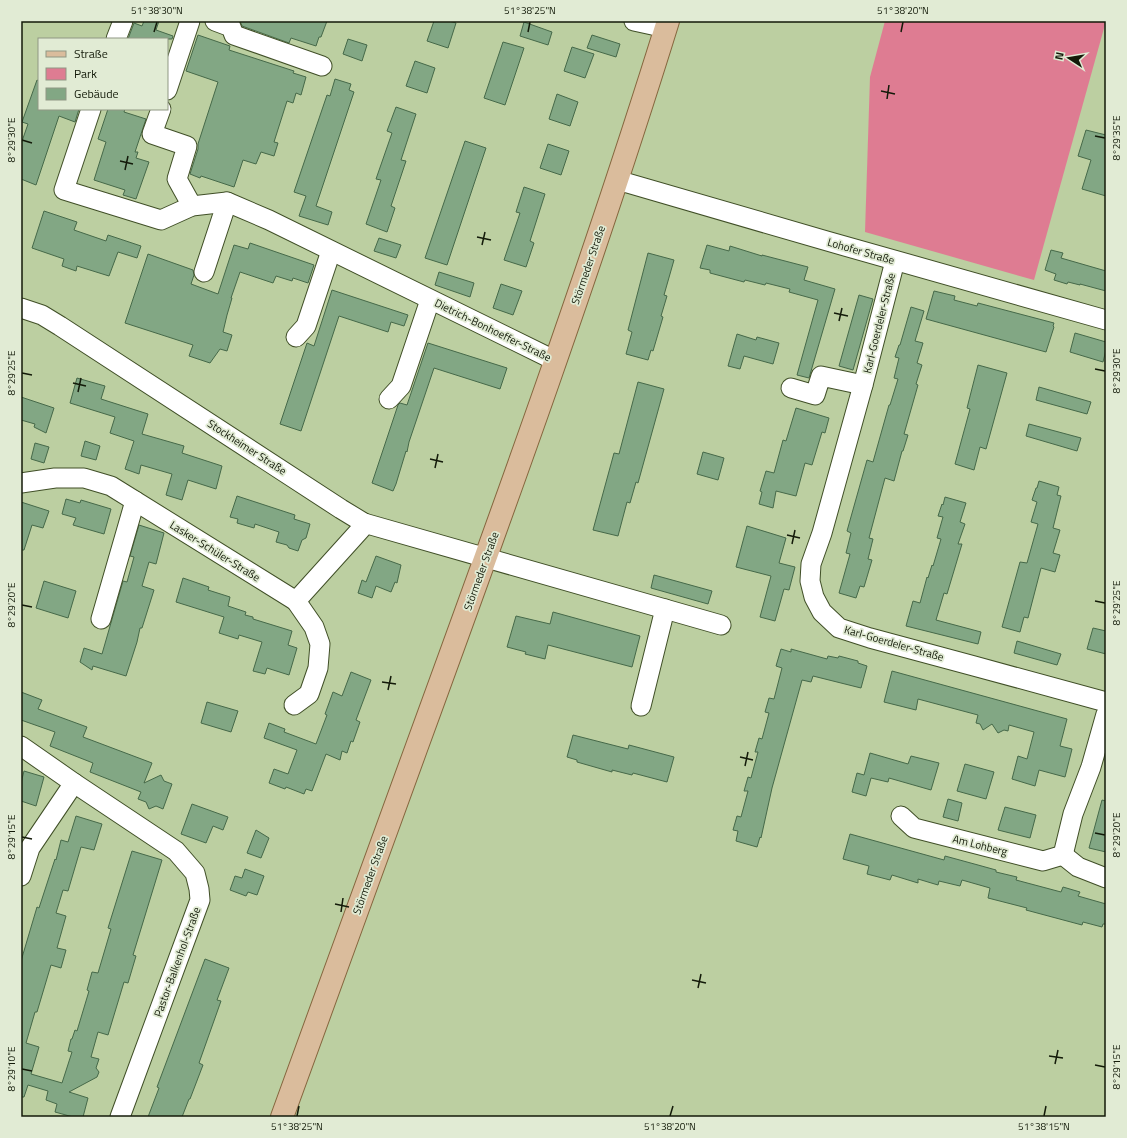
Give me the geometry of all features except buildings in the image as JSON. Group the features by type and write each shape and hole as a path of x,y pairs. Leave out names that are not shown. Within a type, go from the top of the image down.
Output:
{"main road":[{"name":"Störmeder Straße","path":"282,1117 486,558 556,361 667,25"}],"street":[{"path":"116,38 123,21"},
{"path":"168,87 190,21"},
{"path":"634,21 667,25"},
{"path":"227,23 234,35 322,66"},
{"path":"91,110 64,190 161,220 192,206 228,202 204,272"},
{"path":"161,110 152,134 187,146 177,179 192,206"},
{"name":"Lohofer Straße","path":"617,180 1106,320"},
{"name":"Dietrich-Bonhoeffer-Straße","path":"228,202 269,220 556,361"},
{"path":"296,337 306,326 331,251"},
{"name":"Karl-Goerdeler-Straße","path":"895,260 822,532 811,564 810,581 814,597 822,612 839,628 870,638 1106,702"},
{"name":"Dietrich-Bonhoeffer-Straße","path":"389,398 401,386 430,300"},
{"name":"Stockheimer Straße","path":"21,308 42,315 60,326 364,523 721,625"},
{"name":"Karl-Goerdeler-Straße","path":"791,388 815,395 821,376 862,386"},
{"name":"Lasker-Schüler-Straße","path":"21,484 55,478 84,478 111,486 296,601 314,627 320,644 318,668 309,694 294,705"},
{"path":"101,619 135,501"},
{"path":"296,601 361,529 364,523"},
{"path":"641,706 665,609"},
{"path":"1106,714 1091,767 1073,814 1063,855 1078,867 1106,878"},
{"name":"Pastor-Balkenhol-Straße","path":"21,746 176,851 195,873 200,900 197,911 120,1117"},
{"path":"21,876 30,848 74,783"},
{"name":"Am Lohberg","path":"901,816 914,828 1043,861 1063,855"}],"green space":[{"path":"885,21 1106,21 1034,280 865,232 870,77"}]}
